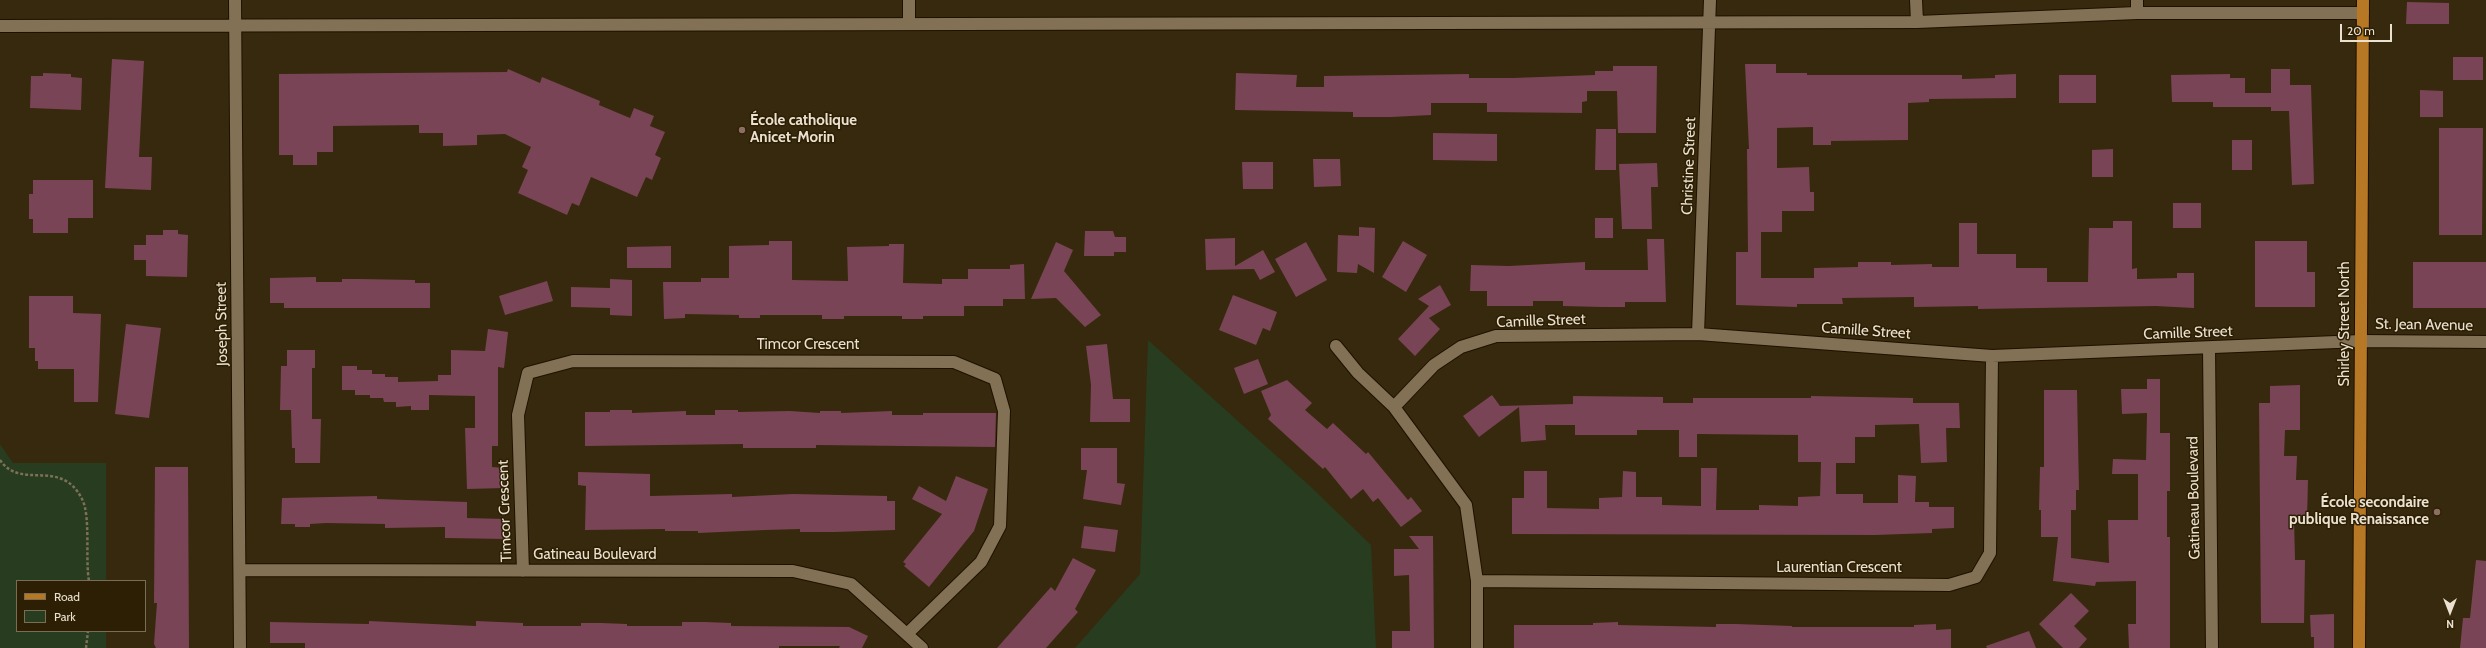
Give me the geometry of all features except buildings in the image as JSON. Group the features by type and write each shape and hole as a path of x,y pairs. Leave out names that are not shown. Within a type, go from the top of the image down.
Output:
{"main road":[{"name":"Shirley Street North","path":"2359,648 2363,0"}],"street":[{"name":"Joseph Street","path":"235,0 241,570 240,648"},
{"path":"909,0 909,24"},
{"name":"Christine Street","path":"1698,334 1710,0"},
{"path":"1916,0 1917,22"},
{"path":"2137,0 2137,13"},
{"path":"0,26 1917,22 2137,13 2363,13"},
{"name":"Camille Street","path":"1394,407 1434,365 1461,347 1496,336 1698,334 1992,356 2361,341"},
{"name":"St. Jean Avenue","path":"2361,341 2486,342"},
{"path":"1336,346 1358,373 1394,407 1466,505 1477,581 1477,648"},
{"name":"Gatineau Boulevard","path":"2209,348 2212,648"},
{"name":"Laurentian Crescent","path":"1477,581 1949,585 1976,577 1990,553 1992,356"},
{"name":"Timcor Crescent","path":"523,571 518,415 528,373 573,361 954,362 995,379 1004,411 1000,526 981,562 908,633"},
{"name":"Gatineau Boulevard","path":"241,570 793,571 851,584 908,633 922,648"}],"path":[{"path":"0,460 10,471 18,474 57,476 76,490 82,500 85,510 86,561 89,580"},
{"path":"86,648 88,632"}],"green space":[{"path":"1148,340 1311,487 1371,545 1376,648 1075,648 1140,574"},
{"path":"0,444 13,463 106,463 106,580 16,580 16,632 106,632 106,648 0,648"}],"place":[{"name":"École catholique Anicet-Morin","path":"742,130"},
{"name":"École secondaire publique Renaissance","path":"2437,512"}]}
